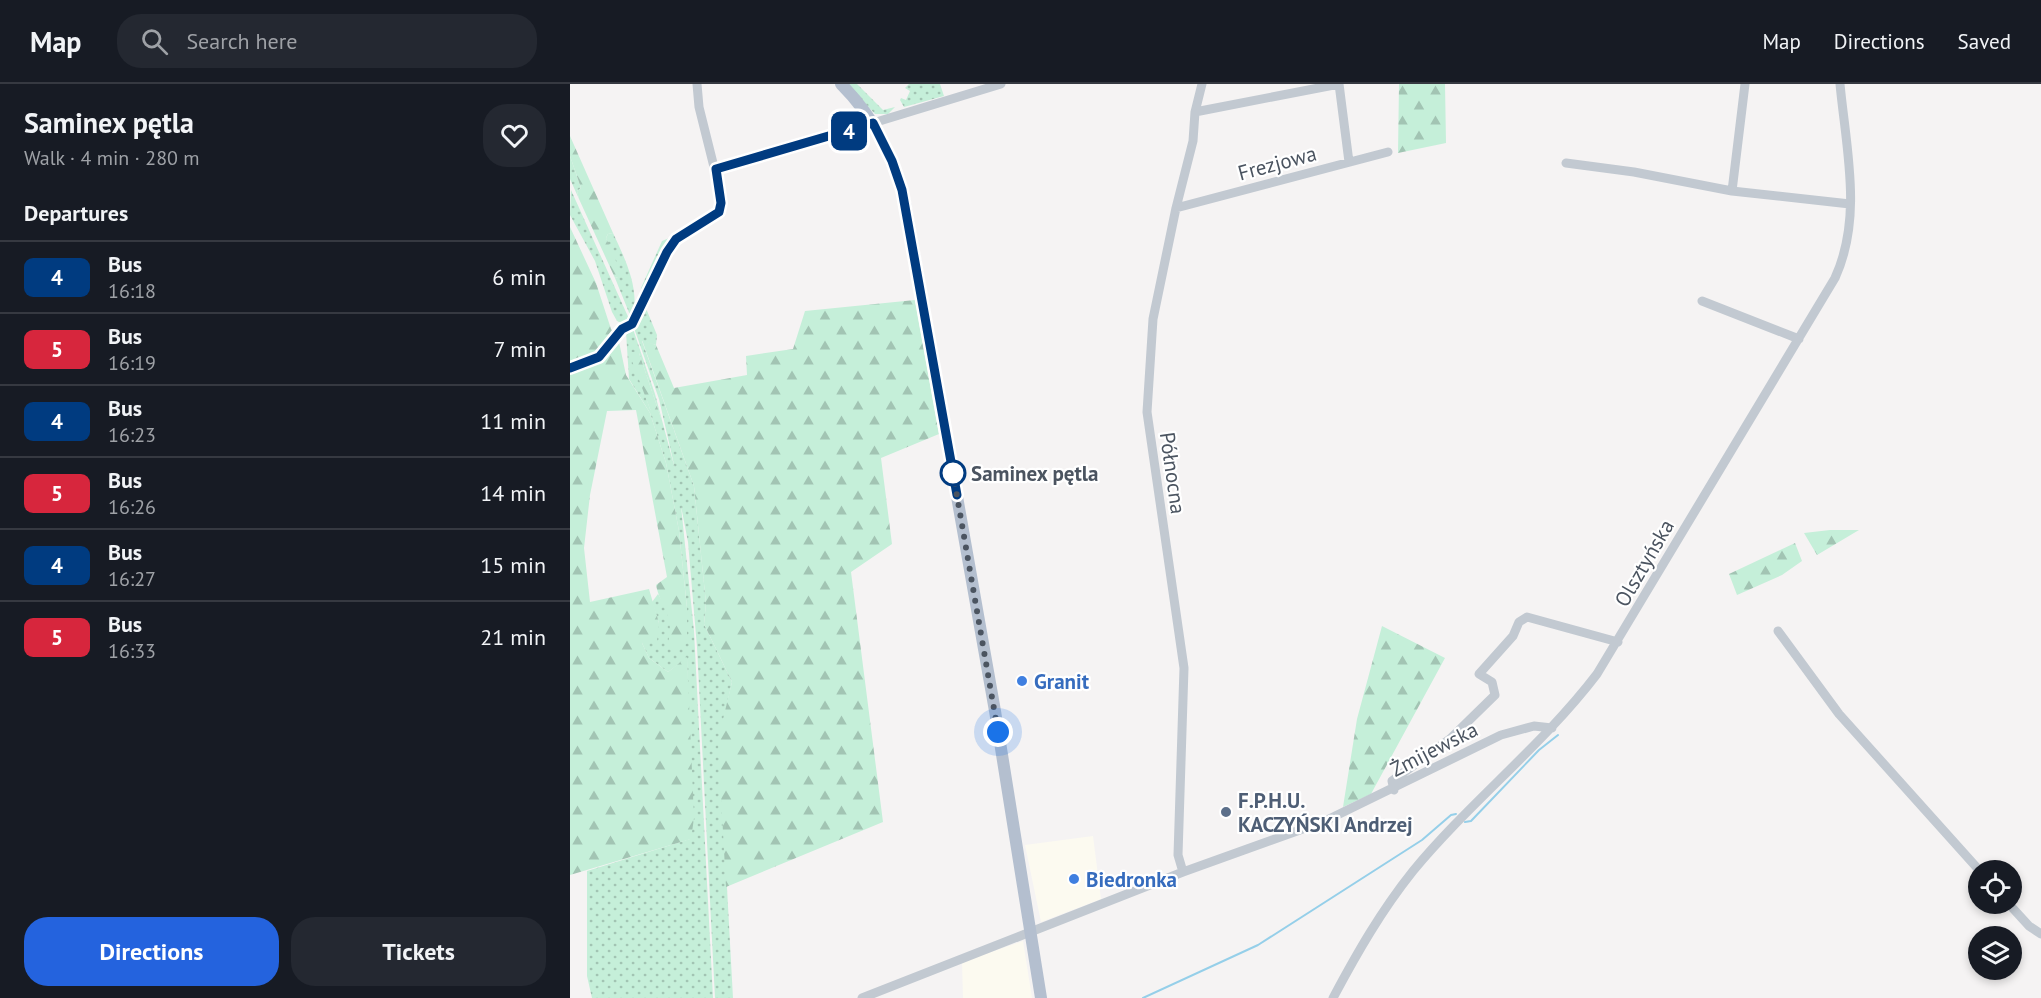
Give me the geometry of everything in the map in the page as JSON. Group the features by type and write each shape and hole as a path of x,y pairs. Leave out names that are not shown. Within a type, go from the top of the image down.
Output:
{"main road":[{"path":"841,84 873,123 892,161 905,203 1032,930 1041,998"}],"street":[{"path":"570,368 599,357 622,329 632,324 676,239 719,212 721,203 716,169 704,128 697,84"},
{"path":"873,123 1001,84"},
{"name":"Północna","path":"1183,872 1179,855 1184,668 1147,412 1153,319 1176,208 1193,141 1195,112 1202,84"},
{"path":"1195,112 1339,84 1349,162"},
{"path":"1732,191 1745,84"},
{"name":"Olsztyńska","path":"1333,998 1381,913 1413,871 1552,728 1591,682 1618,642 1841,265 1851,226 1840,84"},
{"name":"Frezjowa","path":"1176,208 1388,152"},
{"path":"1566,163 1634,172 1732,191 1850,204"},
{"path":"1702,301 1799,339"},
{"path":"1394,790 1392,781 1450,739 1495,695 1492,682 1479,674 1513,636 1519,621 1527,617 1618,642"},
{"path":"1778,631 1839,714 1970,860"},
{"name":"Żmijewska","path":"862,998 1183,872 1325,821 1394,790 1501,735 1534,726 1552,728"},
{"path":"2018,914 2029,926 2041,934"}],"shaded area":[{"path":"1093,836 1101,899 1041,922 1025,845"},
{"path":"1023,941 1032,998 963,998 962,962"}],"green space":[{"path":"847,84 857,84 883,110 895,107 888,114 875,114"},
{"path":"909,84 940,84 944,96 904,107 900,100 901,98 906,100 910,91 905,88"},
{"path":"1399,84 1445,84 1446,143 1398,153"},
{"path":"570,136 613,233 608,234 606,238 619,268 618,277 615,278 579,199 577,191 581,188 570,156"},
{"path":"570,156 581,188 577,191 579,199 570,179"},
{"path":"571,190 630,321 623,324 617,321 612,312 595,261 570,215"},
{"path":"570,227 596,283 611,329 619,342 626,375 650,413 666,463 679,531 687,608 687,643 680,649 667,647 669,620 656,585 667,577 636,410 607,411 590,495 584,548 590,602 649,589 659,623 657,641 642,643 649,658 668,672 687,657 694,818 691,839 570,875"},
{"path":"613,233 627,264 633,286 635,297 632,320 615,278 618,277 606,238 608,234"},
{"path":"674,236 661,250 643,294 641,288 662,241"},
{"path":"915,300 939,434 881,458 892,544 851,572 883,822 726,887 718,740 732,682 704,624 706,603 694,486 642,340 656,345 674,388 747,375 746,356 793,349 805,311"},
{"path":"645,306 657,335 656,345 642,341 694,486 706,603 704,624 732,682 719,740 733,998 715,998 697,647 688,542 681,506 694,631 713,998 592,998 587,976 587,871 690,839 687,658 668,672 649,658 642,643 659,623 652,602 658,594 670,614 670,636 687,643 687,608 679,531 666,463 650,413 629,379 626,332 633,329 655,394 675,469 659,399 634,328","holes":["639,353 661,418 650,409 633,359"]},
{"path":"632,352 639,353 661,418 654,416 650,409 632,361"},
{"path":"1859,530 1817,555 1804,533"},
{"path":"1795,543 1802,561 1782,575 1737,595 1729,574"},
{"path":"1382,626 1445,658 1371,794 1343,807 1357,719"}],"waterway":[{"path":"1465,822 1471,821 1539,750 1558,735"},
{"path":"1143,998 1258,945 1422,840 1451,815 1456,814"}],"bus line":[{"name":"4","path":"570,368 599,357 622,329 632,324 667,252 676,239 719,212 721,203 716,169 873,123 886,147 902,190 957,495"}],"place":[{"name":"Saminex pętla","path":"953,473"},
{"name":"Granit","path":"1022,681"},
{"name":"F.P.H.U. KACZYŃSKI Andrzej","path":"1226,812"},
{"name":"Biedronka","path":"1074,879"}],"route":[{"path":"953,473 998,732"}]}
